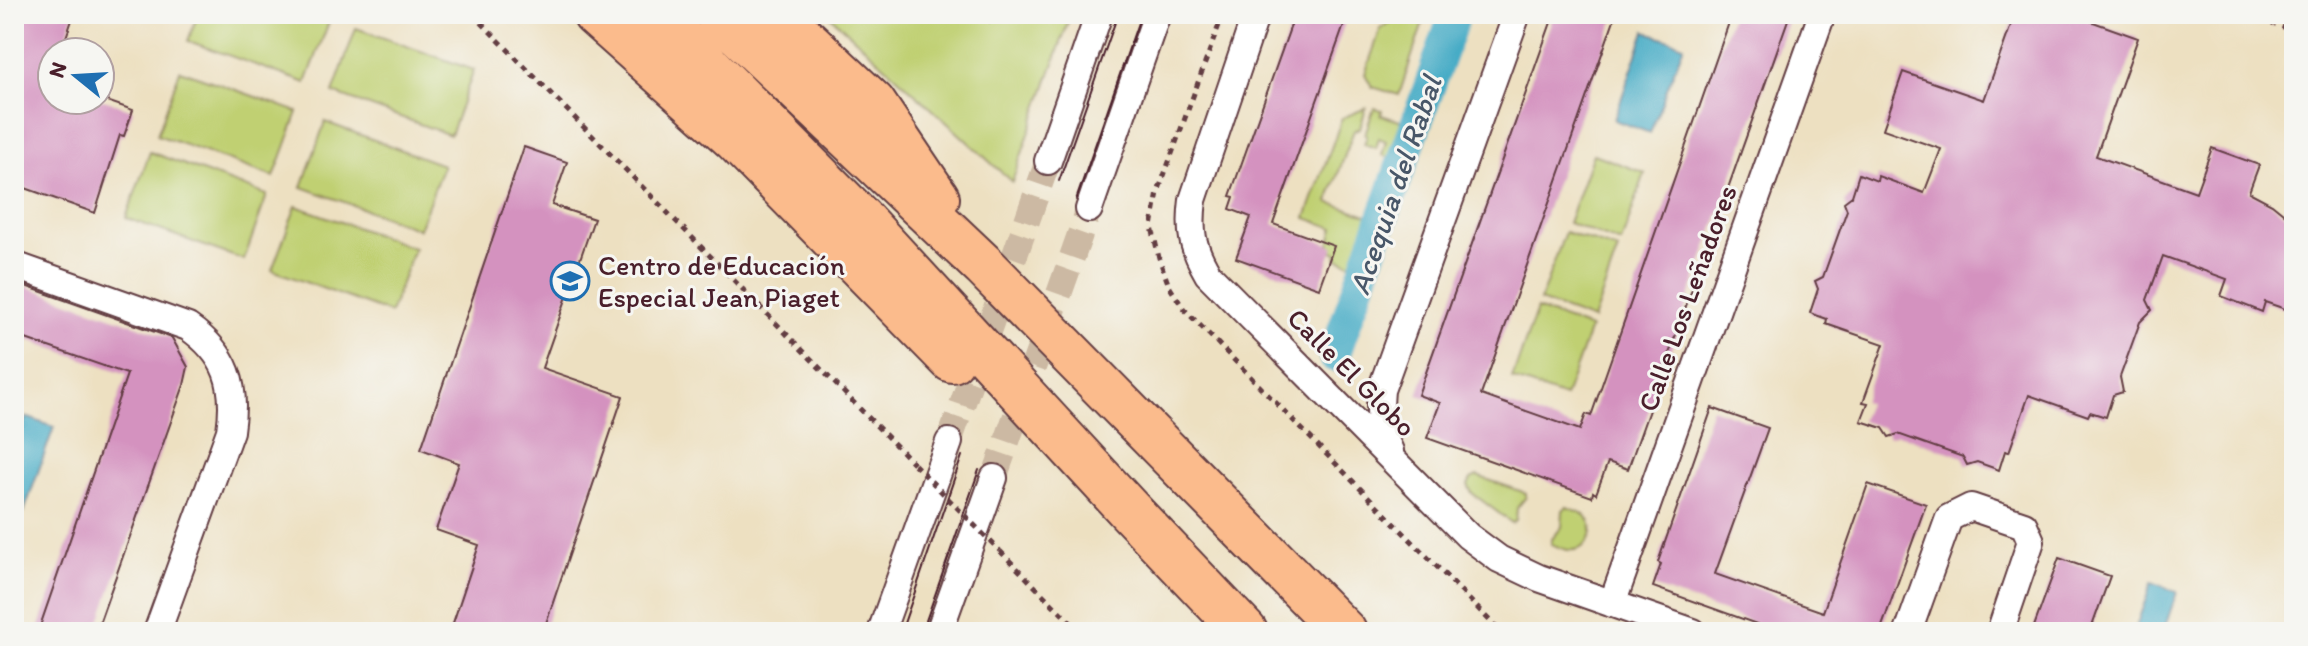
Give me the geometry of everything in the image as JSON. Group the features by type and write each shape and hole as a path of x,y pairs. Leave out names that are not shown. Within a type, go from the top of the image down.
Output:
{"highway":[{"path":"595,14 735,139 1053,464 1129,510"},
{"path":"657,14 860,218 1245,632"},
{"path":"718,14 984,266 1344,632"},
{"path":"778,14 873,103 984,266"}],"street":[{"path":"1048,161 1099,14"},
{"path":"1089,209 1157,14"},
{"name":"Calle El Globo","path":"1256,14 1193,200 1190,221 1192,239 1208,274 1468,536 1499,559 1539,578 1693,632"},
{"path":"1396,462 1383,438 1379,417 1381,390 1517,14"},
{"name":"Calle Los Leñadores","path":"1612,604 1822,14"},
{"path":"14,265 188,327 204,338 225,367 234,407 230,431 157,632"},
{"path":"881,632 949,442"},
{"path":"939,632 994,478"},
{"path":"1908,632 1949,518 1971,507 2024,525 2031,541 2000,632"}],"path":[{"path":"473,14 1078,631"},
{"path":"965,14 991,21 1008,14"},
{"path":"2248,14 2294,31"}],"green space":[{"path":"198,14 317,14 330,19 306,83 188,41"},
{"path":"828,14 1071,14 1012,182"},
{"path":"1404,14 1426,14 1399,95 1372,87 1365,74 1381,28"},
{"path":"356,28 474,70 450,135 333,93"},
{"path":"180,70 298,112 274,177 157,135"},
{"path":"1366,108 1360,128 1354,130 1328,202 1370,216 1353,264 1337,258 1338,253 1332,251 1329,245 1334,228 1306,218 1342,118"},
{"path":"1374,108 1382,110 1381,115 1403,122 1390,158 1382,155 1386,141 1379,138 1376,148 1364,144"},
{"path":"325,122 443,165 419,229 302,187"},
{"path":"150,152 267,195 244,260 126,218"},
{"path":"1593,154 1645,173 1621,243 1568,223"},
{"path":"296,206 414,248 390,313 272,270"},
{"path":"1565,232 1618,250 1593,320 1540,301"},
{"path":"1537,309 1590,328 1565,397 1512,379"},
{"path":"1477,476 1526,493 1517,508 1516,520 1512,523 1472,493 1468,485"},
{"path":"1567,507 1585,515 1592,530 1589,541 1575,550 1551,544 1562,527 1563,510"}],"water":[{"path":"1645,31 1684,45 1650,133 1614,120"},
{"path":"26,417 54,427 24,512 14,508 14,451"},
{"path":"2152,582 2177,592 2163,632 2134,632"}],"building":[{"path":"14,14 74,14 66,36 36,36 36,116 116,116 116,104 133,110 124,136 120,135 95,213 14,184"},
{"path":"1295,14 1348,14 1273,224 1334,246 1319,288 1236,258 1251,217 1230,209 1234,197 1230,196"},
{"path":"1554,14 1616,14 1481,395 1580,430 1586,414 1591,416 1732,14 1790,14 1628,469 1608,462 1592,497 1427,438 1440,403 1418,395"},
{"path":"2015,14 2071,14 2138,38 2096,156 2196,192 2212,148 2259,165 2249,192 2272,204 2294,222 2294,312 2265,302 2262,312 2221,296 2227,279 2163,256 2147,300 2152,310 2140,322 2120,377 2123,392 2113,395 2106,417 2090,412 2088,416 2029,395 2009,452 2005,451 1999,470 1977,462 1967,465 1963,457 1898,434 1889,437 1883,428 1861,421 1868,403 1863,402 1884,344 1826,324 1827,319 1810,313 1818,289 1815,281 1823,277 1847,210 1844,202 1852,196 1859,174 1877,181 1878,176 1924,193 1941,149 1883,129 1903,72 1984,100"},
{"path":"524,147 567,162 552,205 594,219 542,368 623,396 543,632 450,632 479,545 436,530 459,463 421,449"},
{"path":"14,282 172,338 188,367 96,632 38,632 127,374 14,335"},
{"path":"1712,408 1768,428 1715,574 1823,612 1868,484 1926,504 1880,632 1779,632 1653,587 1661,564 1658,562"},
{"path":"2059,558 2110,576 2090,632 2032,632"}],"waterway":[{"name":"Acequia del Rabal","path":"1334,356 1455,14"}],"tunnel":[{"path":"949,442 1048,161"},
{"path":"994,478 1089,209"}],"tram line":[{"path":"1059,181 1118,14"},
{"path":"1076,200 1141,14"},
{"path":"901,632 962,456"},
{"path":"922,632 979,470"}],"place":[{"name":"Centro de Educación Especial Jean Piaget","path":"570,281"}]}
